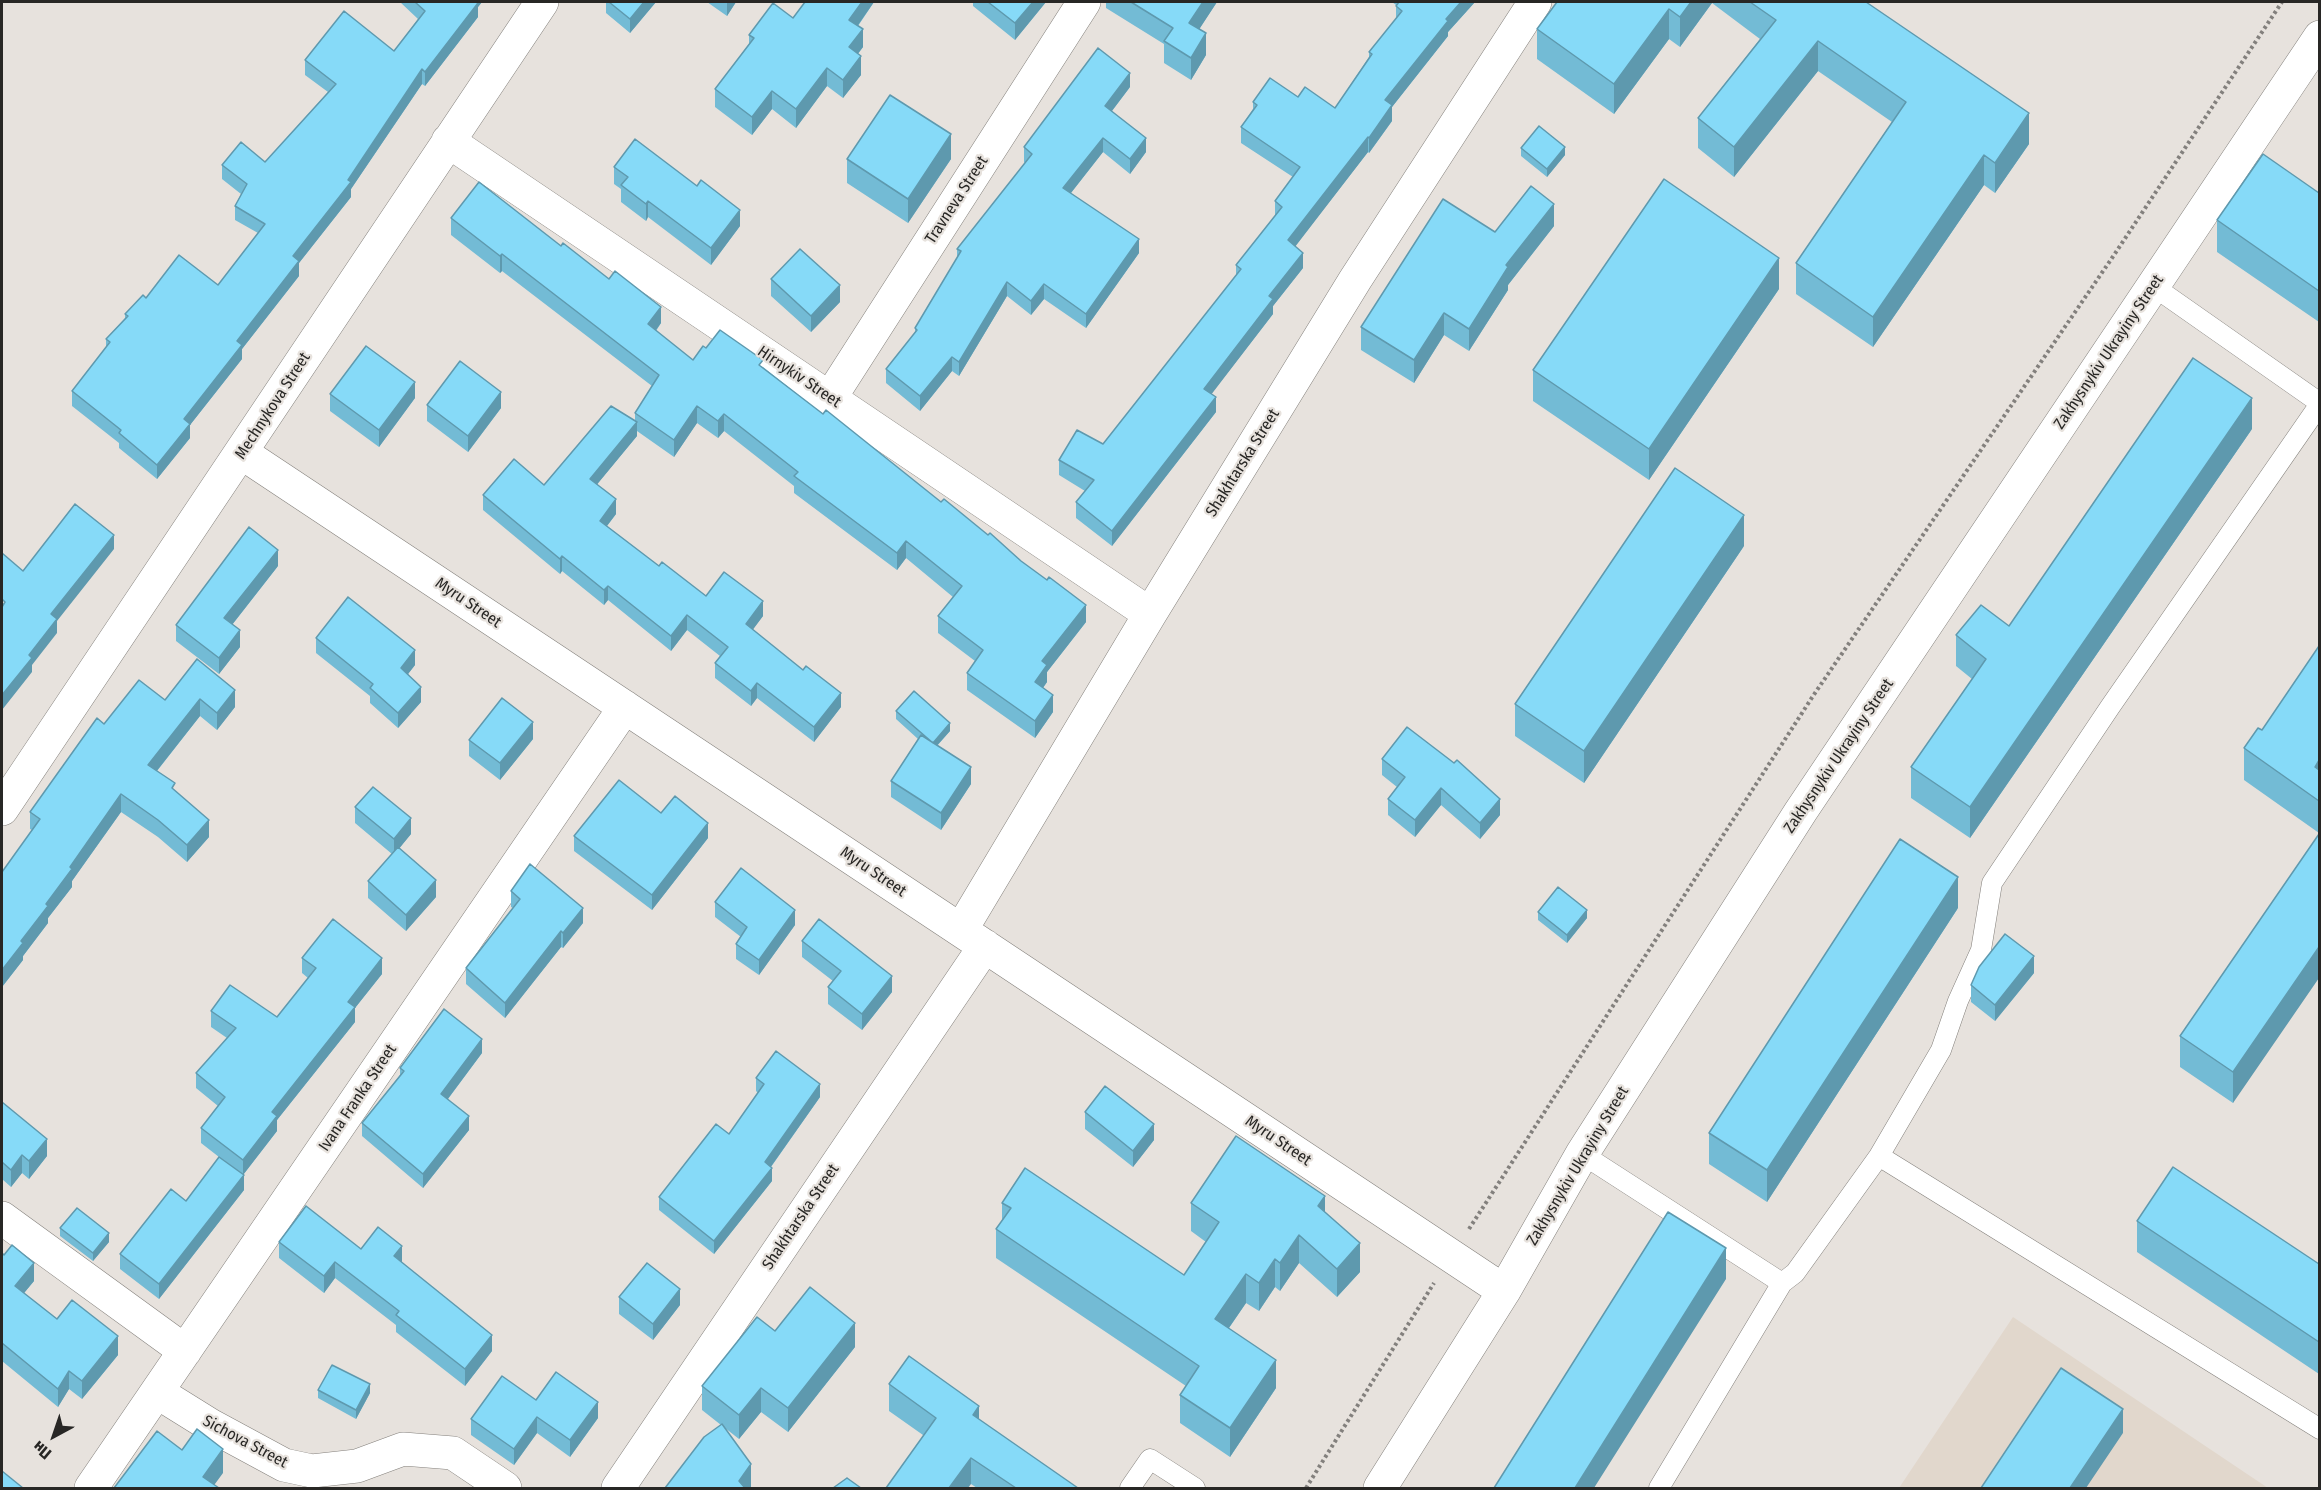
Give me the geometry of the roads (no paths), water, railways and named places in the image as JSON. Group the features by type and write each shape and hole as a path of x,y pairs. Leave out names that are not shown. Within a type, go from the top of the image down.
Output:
{"street":[{"name":"Mechnykova Street","path":"2,809 542,2"},
{"name":"Travneva Street","path":"830,398 1084,2"},
{"name":"Shakhtarska Street","path":"618,1488 973,938 1150,614 1355,280 1535,2"},
{"name":"Zakhysnykiv Ukrayiny Street","path":"1380,1488 1504,1291 1582,1154 1801,811 2319,37"},
{"name":"Hirnykiv Street","path":"448,141 1150,614"},
{"name":"Myru Street","path":"242,453 1504,1291"},
{"name":"Ivana Franka Street","path":"92,1488 625,707"},
{"path":"2,1218 184,1351"},
{"name":"Sichova Street","path":"157,1392 240,1443 284,1466 312,1471 357,1466 403,1449 453,1453 505,1488"}],"lane":[{"path":"1659,1488 1782,1283 1795,1273 1879,1156 1941,1050 1958,1001 1981,950 1992,883 2319,403 2153,286"},
{"path":"1582,1154 1782,1283"},
{"path":"1879,1156 2319,1429"},
{"path":"1130,1488 1150,1459 1195,1488"}]}
